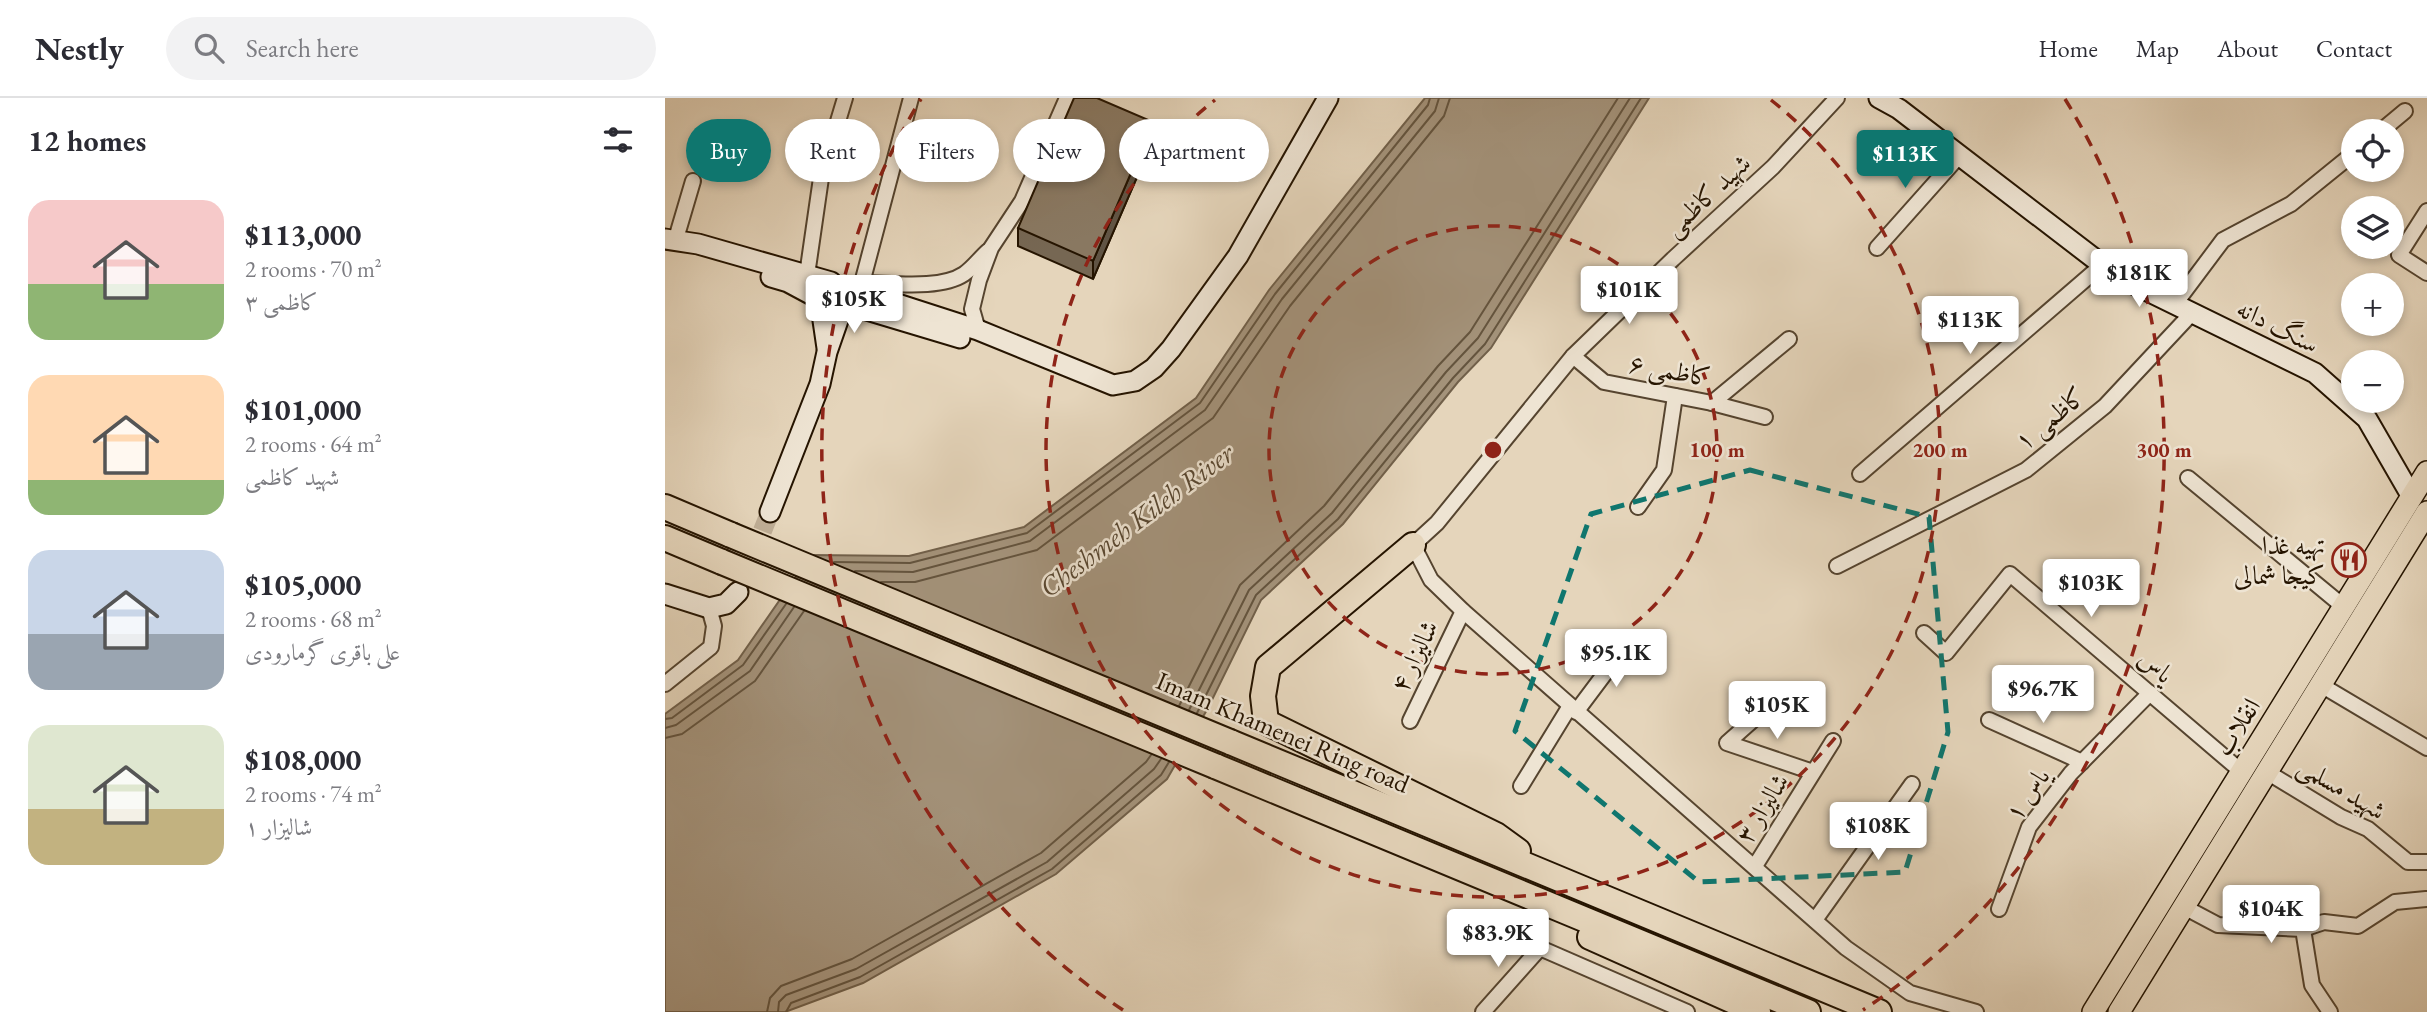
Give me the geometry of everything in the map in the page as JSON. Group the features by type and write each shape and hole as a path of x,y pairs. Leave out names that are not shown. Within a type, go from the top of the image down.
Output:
{"highway":[{"name":"Imam Khamenei Ring road","path":"665,507 1879,1012"},
{"path":"665,538 1808,1012"},
{"path":"1413,545 1268,667 1263,696 1266,722 1496,835 1549,875"},
{"path":"1415,849 1621,953 1758,1012"}],"main road":[{"name":"انقلاب","path":"2093,1012 2344,607 2419,501 2427,472"},
{"name":"انقلاب","path":"2119,1012 2427,512"}],"street":[{"path":"807,275 821,178 845,98"},
{"path":"770,512 821,384 827,352 911,98"},
{"path":"670,241 695,255 788,282 818,299 848,292 946,281 964,274 991,248 1022,201 1067,98"},
{"path":"670,241 698,244 807,275 848,292 978,330 1113,385 1135,381 1154,368 1171,349 1238,257 1328,98"},
{"name":"شهید کاظمی","path":"1413,545 1437,523 1573,356 1773,167 1837,98"},
{"name":"سنگ دانه","path":"1879,98 1901,104 1959,156 2117,276 2315,373 2367,419 2419,501"},
{"path":"2395,119 2405,111"},
{"path":"1877,247 1959,156"},
{"name":"کاظمی ۱","path":"1837,566 2026,470 2105,406 2183,309 2223,240 2291,204 2341,164"},
{"path":"670,241 692,182"},
{"path":"2427,211 2399,256 2427,273"},
{"path":"978,330 972,309 991,248"},
{"path":"1860,474 2102,265"},
{"path":"827,352 814,289 823,282 976,343 1029,353"},
{"path":"1712,403 1789,339"},
{"name":"کاظمی ۶","path":"1573,356 1604,382 1712,403 1765,417"},
{"path":"1638,507 1664,470 1675,396"},
{"path":"2188,478 2344,607"},
{"path":"1413,545 1431,580 1463,611 1846,948 1909,993 1976,1012"},
{"name":"یاس","path":"1924,633 1946,653 2010,573 2242,772"},
{"path":"665,594 709,608 726,604 738,592"},
{"path":"665,684 711,646 715,626 709,608"},
{"name":"شالیزار ۴","path":"1410,721 1463,611"},
{"path":"1521,786 1573,709 1618,656 1636,645"},
{"path":"2321,685 2427,748"},
{"name":"یاس ۱","path":"1999,909 2029,827 2082,762 2150,693"},
{"path":"1771,704 1727,743 1814,772"},
{"path":"1989,720 2082,762"},
{"name":"شالیزار ۳","path":"1755,866 1833,741"},
{"name":"شهید مسلمی","path":"2267,772 2341,817 2368,829 2408,862 2427,862"},
{"path":"1815,920 1912,784"},
{"path":"2184,907 2218,925 2303,929 2324,922 2358,926 2395,902 2426,899"},
{"path":"1470,922 1540,948 1687,1012"},
{"path":"2303,929 2312,985 2330,1012"},
{"path":"1483,1012 1540,948"}],"highlighted area":[{"path":"1750,470 1929,517 1948,732 1905,872 1699,882 1515,731 1591,514"}],"water":[{"name":"Cheshmeh Kileh River","path":"1425,98 1649,98 1491,348 1458,382 1343,524 1261,600 1208,708 1167,779 1056,874 863,983 785,1012 665,1012 665,714 738,660 811,555 909,556 1024,527 1196,398 1269,290"}],"building":[{"path":"1074,98 1097,98 1146,119 1119,119 1119,182 1127,182 1093,261 1018,228 1038,182 1105,182 1105,119 1065,119"}],"tunnel":[{"path":"741,585 770,512"}],"place":[{"name":"تهیه غذا کیجا شمالی","path":"2349,560"}]}
